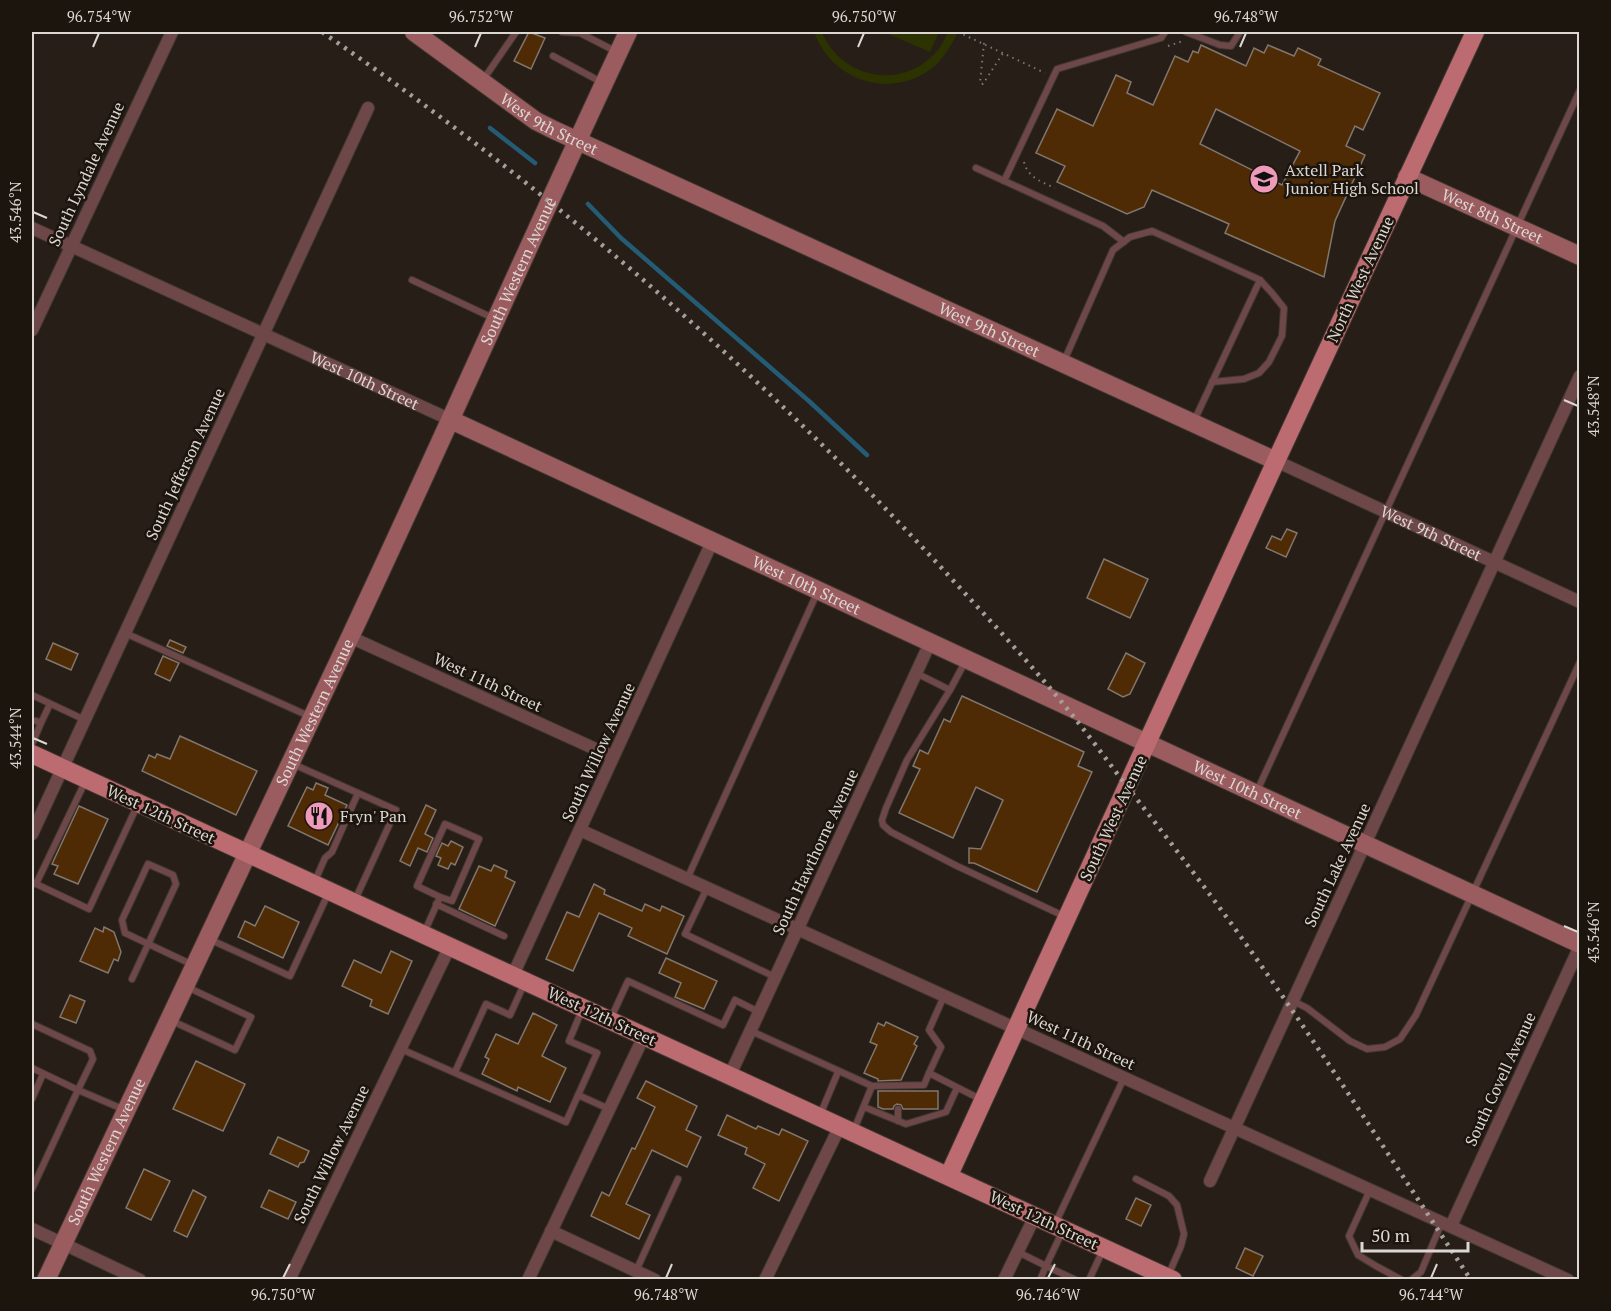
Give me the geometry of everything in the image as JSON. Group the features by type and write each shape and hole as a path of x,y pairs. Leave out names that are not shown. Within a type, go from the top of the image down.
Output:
{"main road":[{"name":"North West Avenue","path":"1276,461 1475,32"},
{"name":"South West Avenue","path":"949,1175 1276,461"},
{"name":"West 12th Street","path":"32,754 1170,1278"}],"street":[{"name":"South Lyndale Avenue","path":"32,330 172,32"},
{"name":"West 9th Street","path":"414,32 536,121 1580,602"},
{"name":"South Western Avenue","path":"46,1280 350,637 628,32"},
{"name":"South Jefferson Avenue","path":"32,834 368,108"},
{"name":"West 8th Street","path":"1407,177 1580,256"},
{"name":"West 10th Street","path":"32,228 451,420 1580,945"},
{"name":"South Lake Avenue","path":"1210,1181 1580,376"},
{"name":"South Willow Avenue","path":"519,978 580,830 712,542"},
{"name":"West 11th Street","path":"350,637 613,758"},
{"name":"South Hawthorne Avenue","path":"730,1075 930,643"},
{"name":"West 11th Street","path":"580,830 1568,1280"},
{"name":"South Covell Avenue","path":"1446,1224 1580,945"},
{"name":"South Willow Avenue","path":"289,1280 450,946"},
{"path":"528,1280 644,1036"},
{"path":"765,1280 846,1129"},
{"path":"1004,1280 1035,1216"},
{"path":"32,1230 140,1280"},
{"path":"551,1231 655,1280"}],"lane":[{"path":"482,81 516,32"},
{"path":"562,32 581,32 618,52"},
{"path":"1004,181 1057,69 1161,38 1165,32"},
{"path":"1186,32 1220,45 1231,46 1240,32"},
{"path":"553,56 604,83"},
{"path":"1256,794 1580,90"},
{"path":"976,168 1103,226 1124,242"},
{"path":"1063,363 1113,250 1130,237 1152,231 1260,280 1284,308 1282,336 1269,362 1259,373 1244,379 1212,382"},
{"path":"411,280 496,320"},
{"path":"1193,423 1260,280"},
{"path":"687,879 818,591"},
{"path":"125,633 311,717"},
{"path":"966,659 950,690 907,760 886,808 882,820 883,825 891,832 957,866 1067,918"},
{"path":"1293,1001 1307,1008 1350,1041 1367,1049 1385,1047 1400,1039 1416,1015 1580,662"},
{"path":"916,674 950,690"},
{"path":"32,695 85,720"},
{"path":"32,744 38,722 50,704"},
{"path":"290,762 396,810 354,902"},
{"path":"86,779 34,883 89,909 139,804"},
{"path":"207,938 290,976 322,887 325,858 332,852 358,793"},
{"path":"445,824 479,839 452,902 440,897 417,886 445,824"},
{"path":"132,980 149,944 176,884 173,875 148,864 122,920 125,933 149,944 194,965"},
{"path":"707,888 686,934 775,976"},
{"path":"423,934 440,897"},
{"path":"436,904 504,936"},
{"path":"454,1072 486,1004 510,1015 519,978"},
{"path":"610,1020 628,981 723,1025 735,1000 759,1012"},
{"path":"168,1019 236,1050 251,1017 184,986"},
{"path":"750,1031 872,1086 924,1088 928,1073 941,1047 929,1030 944,996"},
{"path":"400,1048 566,1122 597,1053 569,1041 584,1008"},
{"path":"32,1024 90,1051 93,1059 32,1189"},
{"path":"32,1068 126,1110"},
{"path":"819,1116 838,1072"},
{"path":"928,1073 983,1101"},
{"path":"32,1099 43,1074"},
{"path":"1040,1280 1059,1227 1124,1078"},
{"path":"846,1129 864,1107 872,1086"},
{"path":"864,1107 906,1124 946,1112 957,1088"},
{"path":"578,1095 609,1109"},
{"path":"898,1109 898,1121"},
{"path":"924,1109 924,1119"},
{"path":"636,1271 678,1179"},
{"path":"1136,1179 1169,1196 1177,1205 1184,1234 1170,1278"},
{"path":"1370,1189 1349,1236 1358,1255 1402,1280"},
{"path":"1411,1280 1422,1272 1446,1224"},
{"path":"1089,1280 1104,1248"},
{"path":"1017,1252 1076,1280"}],"path":[{"path":"958,32 1053,77"},
{"path":"1165,47 1187,40"},
{"path":"984,44 980,83 983,84 1003,53"},
{"path":"1024,157 1026,168 1033,177 1055,188"}],"green space":[{"path":"814,32 822,32 830,47 854,68 885,75 916,68 936,52 948,32 958,32 948,50 935,66 918,77 883,84 866,81 849,74 823,49"},
{"path":"884,32 939,32 930,52"}],"building":[{"path":"529,32 545,38 531,69 514,61"},
{"path":"1201,45 1246,66 1254,48 1264,53 1268,45 1294,56 1298,48 1321,59 1318,65 1380,93 1363,130 1355,126 1346,146 1365,155 1335,221 1324,277 1225,233 1229,224 1152,190 1144,207 1127,214 1057,182 1065,166 1036,153 1057,109 1093,126 1116,75 1131,82 1127,93 1153,105 1175,56 1188,62 1193,51 1198,53","holes":["1216,109 1300,151 1282,185 1200,144"]},
{"path":"1287,529 1297,533 1286,557 1266,548 1272,536 1281,540"},
{"path":"1104,559 1148,579 1130,618 1087,598"},
{"path":"170,640 186,647 183,653 167,646"},
{"path":"53,643 78,654 71,670 46,659"},
{"path":"1126,653 1145,663 1130,694 1123,697 1108,689"},
{"path":"163,656 179,663 170,681 155,674"},
{"path":"962,696 1084,752 1078,766 1092,772 1037,892 974,863 969,863 969,848 981,849 1003,800 976,787 953,838 899,813 920,769 913,766 920,750 928,754 944,719 950,722"},
{"path":"180,736 257,771 236,815 142,771 149,755 155,758 157,754 170,759"},
{"path":"316,783 328,788 325,795 347,805 328,845 288,826 307,787 313,790"},
{"path":"426,805 436,810 425,834 433,838 427,852 418,848 410,866 400,861"},
{"path":"79,806 108,819 78,884 54,874 58,866 52,864"},
{"path":"451,841 463,847 455,865 451,863 448,869 438,865 441,858 436,856 442,843 448,846"},
{"path":"494,865 507,871 505,877 515,882 495,926 459,909 479,866 491,871"},
{"path":"594,884 605,890 604,894 642,911 645,904 660,911 662,906 684,916 667,954 628,936 632,928 599,913 573,971 546,959 567,912 579,917"},
{"path":"265,906 299,922 283,958 238,937 245,921 255,926"},
{"path":"104,927 114,932 121,952 118,961 114,959 108,973 80,961 95,928 103,932"},
{"path":"391,951 412,961 388,1014 370,1006 372,1000 342,986 354,960 381,973"},
{"path":"666,958 717,981 704,1009 675,997 681,983 659,973"},
{"path":"70,995 85,1001 76,1023 60,1017"},
{"path":"533,1013 557,1025 542,1056 566,1068 550,1102 518,1087 517,1091 482,1074 489,1059 485,1057 496,1034 518,1044"},
{"path":"886,1022 918,1037 914,1044 917,1046 901,1080 878,1081 864,1073 877,1045 870,1042 878,1023 884,1026"},
{"path":"196,1061 245,1084 223,1131 173,1109"},
{"path":"646,1081 697,1106 686,1130 701,1137 687,1167 652,1150 626,1204 650,1215 639,1239 591,1216 602,1192 609,1196 655,1107 637,1098"},
{"path":"878,1091 938,1091 938,1109 903,1109 897,1104 893,1109 883,1109 878,1107"},
{"path":"727,1115 756,1129 758,1126 779,1135 782,1129 808,1141 779,1201 753,1188 765,1164 745,1154 747,1148 718,1135"},
{"path":"278,1137 309,1151 304,1162 298,1167 270,1154"},
{"path":"144,1169 170,1181 151,1220 126,1208"},
{"path":"193,1190 206,1197 187,1237 174,1231"},
{"path":"269,1190 296,1202 288,1219 261,1207"},
{"path":"1136,1198 1151,1205 1141,1226 1126,1219"},
{"path":"1245,1248 1263,1256 1253,1276 1236,1268"}],"waterway":[{"path":"490,128 535,163"},
{"path":"588,204 621,238 810,402 867,455"}],"railway":[{"path":"322,32 487,152 645,281 795,418 938,564 1064,705 1216,902 1304,1027 1471,1280"}],"place":[{"name":"Axtell Park Junior High School","path":"1264,179"},
{"name":"Fryn' Pan","path":"319,816"}]}
